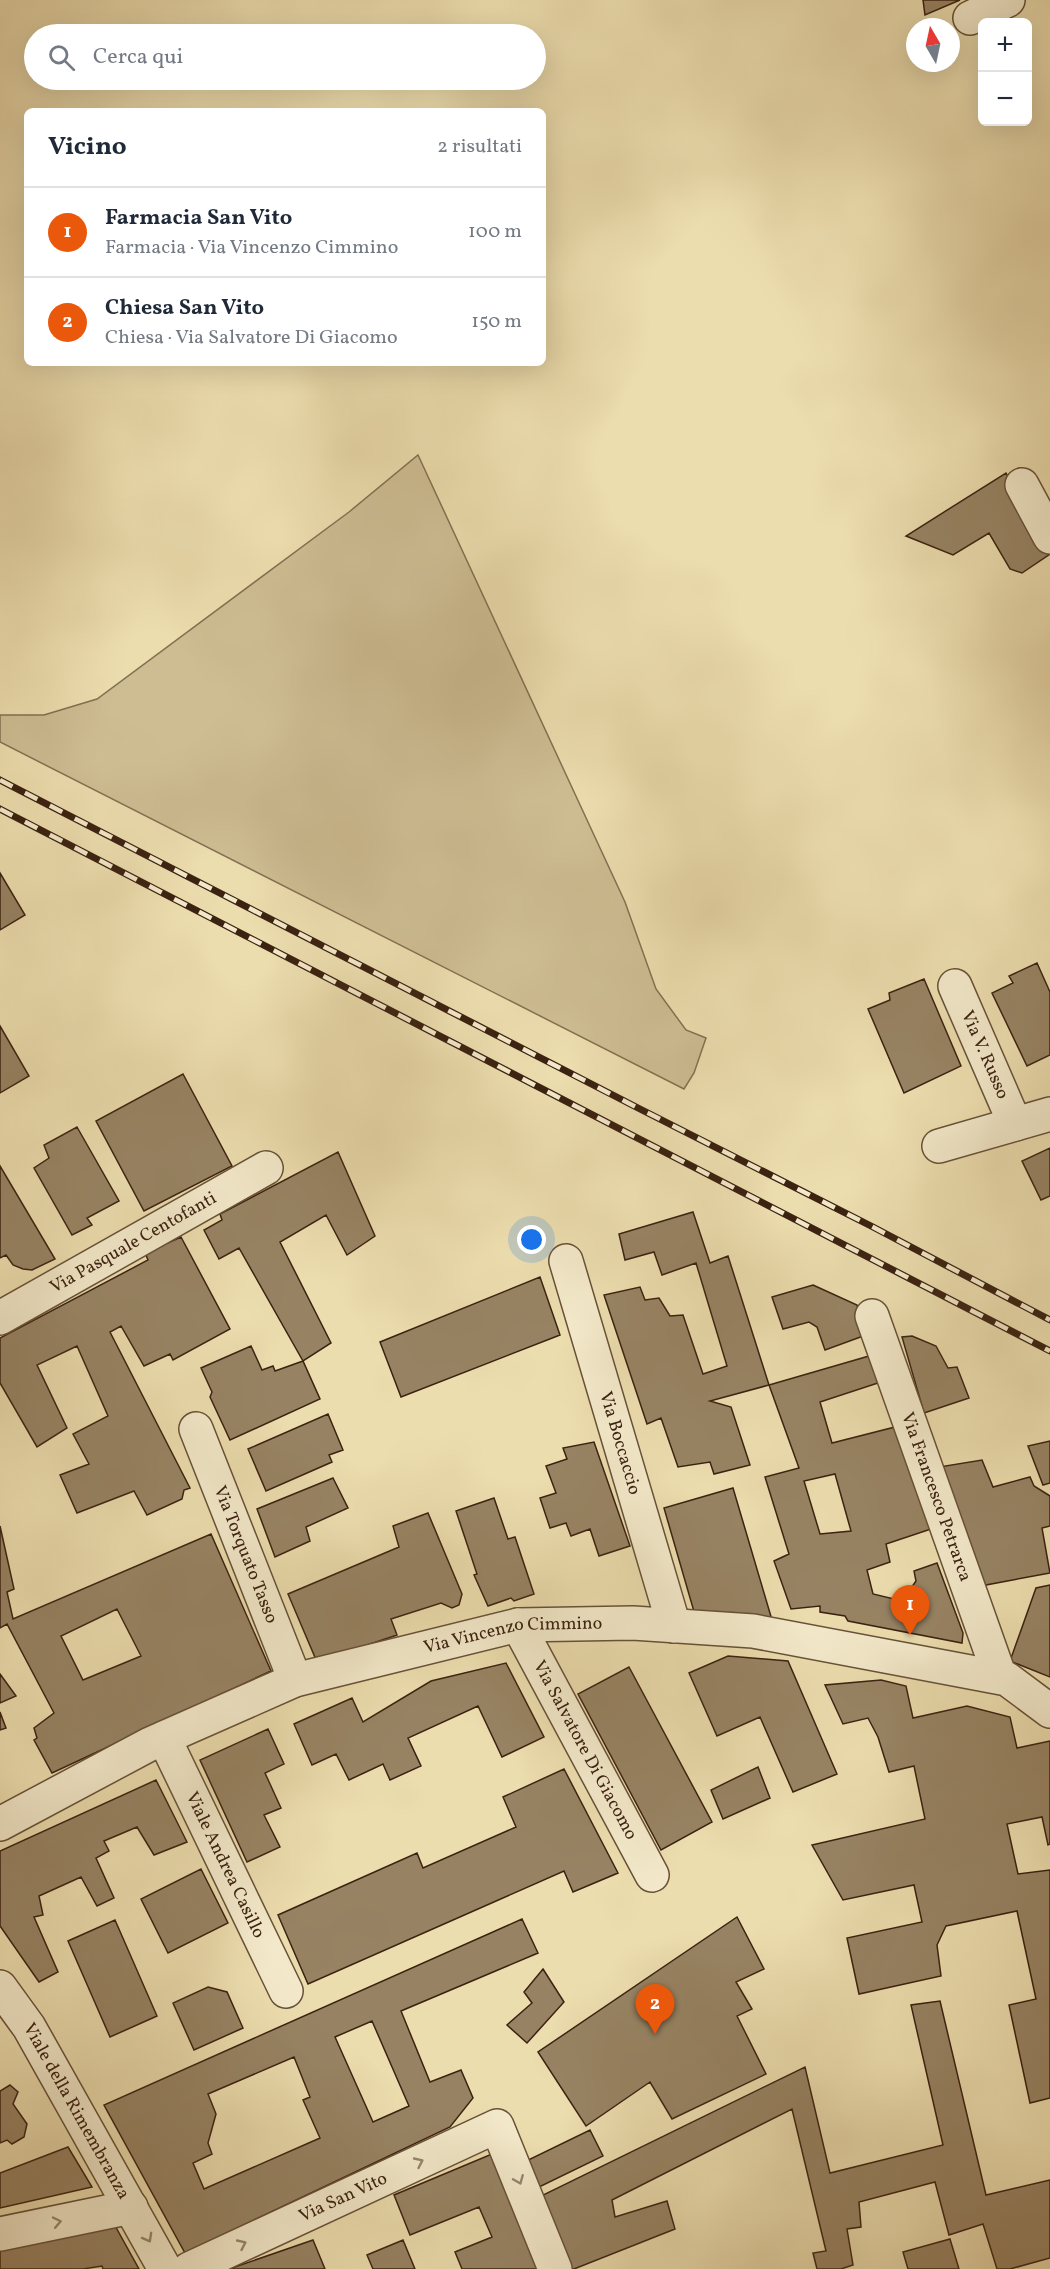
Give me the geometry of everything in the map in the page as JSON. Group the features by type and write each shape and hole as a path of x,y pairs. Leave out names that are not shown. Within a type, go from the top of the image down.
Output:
{"street":[{"path":"970,18 1008,0"},
{"path":"1022,485 1050,537"},
{"name":"Via V. Russo","path":"955,986 1015,1124"},
{"path":"939,1146 1050,1114"},
{"name":"Via Pasquale Centofanti","path":"0,1318 266,1168"},
{"name":"Via Boccaccio","path":"566,1261 674,1626"},
{"name":"Via Francesco Petrarca","path":"872,1316 1000,1677"},
{"name":"Via Torquato Tasso","path":"196,1429 295,1680"},
{"name":"Via Vincenzo Cimmino","path":"0,1824 164,1738 295,1680 518,1625 633,1623 753,1631 1006,1678 1050,1711"},
{"name":"Via Salvatore Di Giacomo","path":"518,1625 652,1875"},
{"name":"Viale Andrea Casillo","path":"164,1738 286,1991"},
{"name":"Viale della Rimembranza","path":"0,1987 29,2027 165,2269"},
{"name":"Via San Vito","path":"189,2269 498,2126 555,2269"},
{"path":"0,2234 131,2207"}],"shaded area":[{"path":"418,455 625,902 656,989 686,1030 706,1038 694,1073 684,1089 0,742 0,715 44,715 97,699 349,512"}],"building":[{"path":"923,0 960,0 925,15"},
{"path":"1006,473 1050,554 1022,573 1010,569 989,533 953,555 906,536"},
{"path":"0,873 25,915 0,930"},
{"path":"1037,963 1050,992 1050,1055 1027,1066 992,993 1013,983 1009,976"},
{"path":"924,979 961,1066 904,1093 868,1009 890,1000 889,993"},
{"path":"0,1026 29,1076 0,1093"},
{"path":"183,1074 232,1166 144,1211 96,1121"},
{"path":"77,1127 119,1201 87,1218 92,1225 72,1235 34,1168 49,1158 44,1145"},
{"path":"1050,1148 1050,1196 1041,1200 1022,1161"},
{"path":"338,1152 375,1236 347,1255 326,1215 280,1242 331,1343 303,1361 239,1248 219,1259 204,1230 222,1220 220,1214"},
{"path":"0,1166 55,1259 32,1270 13,1265 6,1255 0,1258"},
{"path":"693,1212 710,1263 728,1256 769,1385 710,1401 731,1407 750,1465 714,1474 710,1462 678,1467 661,1418 647,1424 604,1295 640,1287 645,1300 659,1298 670,1316 683,1315 703,1374 727,1366 696,1263 662,1275 654,1252 625,1260 619,1234"},
{"path":"181,1237 230,1329 173,1360 170,1354 144,1366 121,1326 110,1332 190,1488 184,1490 182,1499 147,1515 134,1491 77,1513 60,1475 89,1464 73,1434 108,1416 77,1346 37,1365 67,1428 37,1447 0,1383 0,1338 148,1260 145,1253"},
{"path":"540,1277 560,1335 401,1397 380,1342"},
{"path":"813,1285 857,1305 866,1335 825,1350 817,1327 809,1322 783,1329 772,1297"},
{"path":"912,1336 936,1346 948,1368 957,1367 969,1398 924,1413 902,1337"},
{"path":"251,1346 262,1370 273,1366 275,1371 303,1361 320,1399 230,1440 210,1397 212,1392 201,1368"},
{"path":"876,1354 887,1380 820,1402 832,1443 899,1426 931,1529 886,1544 890,1562 867,1570 873,1594 902,1601 916,1581 914,1571 937,1563 963,1633 962,1643 848,1621 845,1616 820,1612 820,1606 791,1609 774,1561 789,1554 765,1477 799,1468 769,1385","holes":["835,1474 851,1531 820,1534 804,1481"]},
{"path":"328,1414 343,1450 329,1455 332,1462 266,1491 248,1449"},
{"path":"1050,1441 1050,1483 1043,1485 1028,1446"},
{"path":"594,1442 630,1546 599,1556 590,1529 571,1536 566,1523 550,1528 540,1498 556,1493 546,1466 567,1459 563,1448"},
{"path":"982,1460 993,1487 1030,1477 1034,1486 1050,1496 1050,1526 1042,1528 1050,1573 975,1587 964,1525 956,1526 939,1467"},
{"path":"333,1478 348,1508 306,1527 310,1541 275,1557 257,1509"},
{"path":"733,1488 772,1620 695,1615 664,1508"},
{"path":"494,1498 508,1539 515,1537 534,1594 514,1601 511,1598 488,1606 474,1575 477,1574 456,1511"},
{"path":"428,1513 462,1594 459,1605 452,1608 441,1603 391,1619 397,1635 317,1662 288,1594 399,1547 393,1526"},
{"path":"0,1526 14,1589 7,1592 13,1619 211,1534 271,1671 52,1773 34,1740 37,1738 34,1728 54,1713 7,1624 0,1628","holes":["117,1609 141,1656 83,1680 61,1636"]},
{"path":"1050,1585 1050,1677 1010,1661 1036,1588"},
{"path":"728,1656 788,1661 837,1774 793,1792 760,1717 717,1736 689,1673"},
{"path":"506,1663 544,1737 502,1757 478,1706 408,1738 421,1766 390,1780 383,1764 349,1780 336,1754 312,1765 294,1724 352,1698 363,1722 431,1681"},
{"path":"629,1667 712,1822 661,1850 578,1694"},
{"path":"0,1674 16,1696 0,1703"},
{"path":"881,1680 906,1686 913,1718 967,1706 1010,1717 1017,1748 1050,1741 1050,1844 1048,1845 1042,1817 1007,1824 1018,1874 1050,1870 1050,2098 1030,2103 1009,2005 1036,1999 1017,1911 946,1926 937,1945 941,1976 859,1994 847,1938 922,1922 914,1885 843,1900 812,1845 925,1819 914,1766 889,1772 878,1737 868,1718 843,1724 825,1685"},
{"path":"0,1712 6,1728 0,1730"},
{"path":"268,1729 284,1764 265,1773 281,1808 264,1815 280,1847 247,1862 200,1760"},
{"path":"758,1767 770,1798 723,1819 711,1790"},
{"path":"564,1769 618,1873 573,1892 564,1871 308,1984 278,1915 417,1853 423,1868 516,1827 503,1797"},
{"path":"156,1780 187,1842 154,1855 137,1827 104,1841 109,1851 96,1858 114,1898 97,1906 81,1877 39,1896 43,1915 34,1917 58,1972 39,1982 0,1926 0,1851"},
{"path":"201,1869 228,1923 168,1953 141,1899"},
{"path":"737,1917 764,1969 736,1982 752,2009 737,2016 766,2074 672,2119 650,2082 586,2126 538,2052"},
{"path":"522,1919 538,1953 401,2011 430,2082 461,2070 473,2098 450,2127 185,2253 104,2105","holes":["372,2021 409,2106 373,2122 335,2037","294,2057 310,2097 303,2100 320,2138 204,2189 193,2163 212,2154 208,2143 216,2114 208,2094"]},
{"path":"115,1920 157,2016 110,2037 68,1941"},
{"path":"543,1969 564,2002 527,2043 507,2025 532,2003 524,1992"},
{"path":"208,1987 227,1992 243,2028 194,2050 173,2003"},
{"path":"940,2001 986,2195 1050,2180 1050,2258 1010,2269 997,2269 983,2224 949,2235 935,2182 859,2202 861,2227 847,2229 853,2265 841,2269 817,2269 813,2253 826,2251 792,2109 612,2200 615,2217 667,2201 675,2229 569,2269 539,2197 805,2067 830,2173 943,2145 911,2005"},
{"path":"10,2085 18,2092 13,2104 27,2124 24,2137 12,2144 7,2140 0,2143 0,2091"},
{"path":"590,2130 603,2156 535,2189 522,2163"},
{"path":"68,2147 92,2187 0,2208 0,2173"},
{"path":"492,2154 540,2269 462,2269 455,2252 492,2237 479,2207 410,2235 394,2195"},
{"path":"113,2222 139,2269 103,2269 102,2266 83,2269 0,2269 0,2245"},
{"path":"950,2239 959,2269 908,2269 903,2252"},
{"path":"313,2240 325,2269 229,2269"},
{"path":"403,2240 415,2269 373,2269 367,2255"}],"railway":[{"path":"0,780 1050,1320"},
{"path":"0,809 1050,1351"}],"place":[{"name":"Farmacia San Vito","path":"910,1635"},
{"name":"Chiesa San Vito","path":"655,2034"}]}
